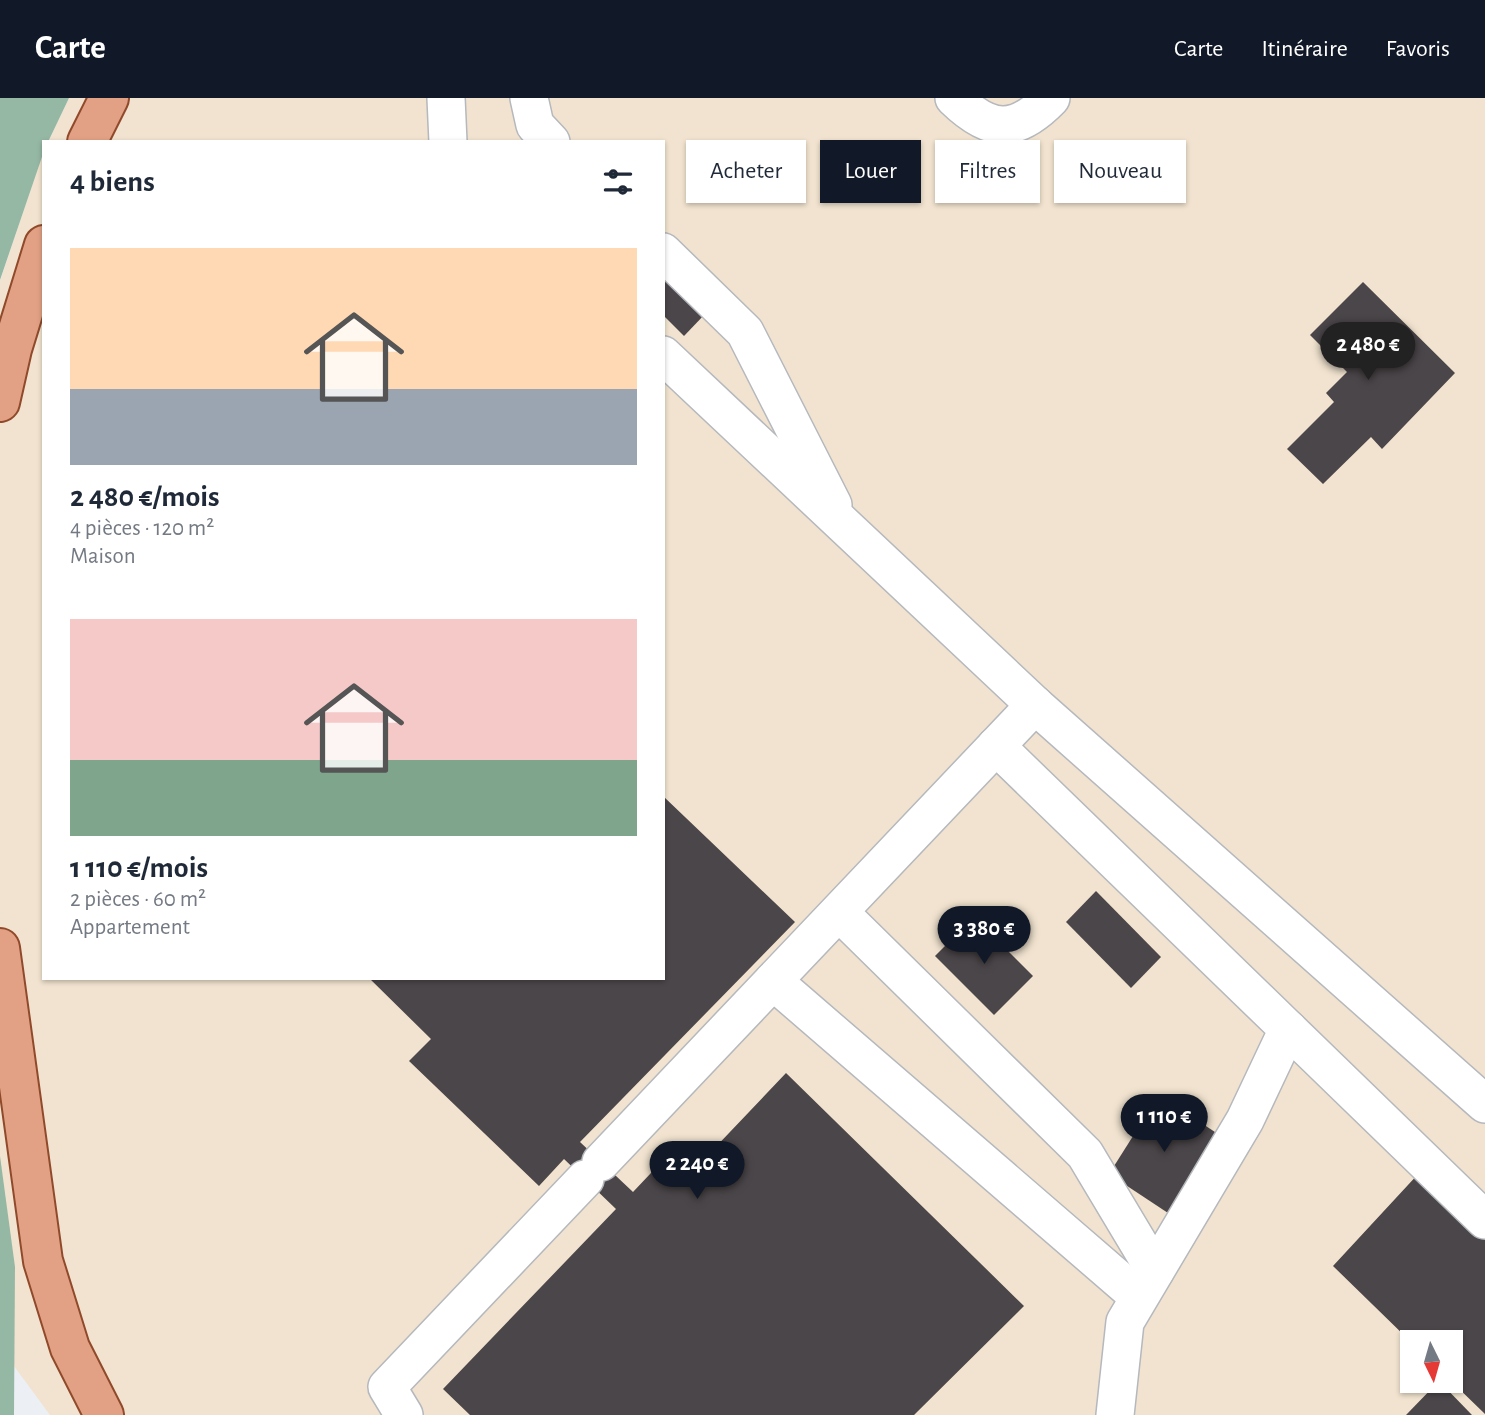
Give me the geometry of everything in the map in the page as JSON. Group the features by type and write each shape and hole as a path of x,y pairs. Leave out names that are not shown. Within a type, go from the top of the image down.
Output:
{"main road":[{"path":"88,140 109,98"},
{"path":"0,402 12,349 42,252"},
{"path":"0,948 43,1261 70,1348 104,1415"}],"lane":[{"path":"446,98 448,140"},
{"path":"529,98 535,125 549,140"},
{"path":"954,98 976,119 992,125 1013,124 1034,116 1051,98"},
{"path":"665,254 746,332 845,528"},
{"path":"665,357 1035,705 1485,1104"},
{"path":"404,1415 387,1387 1035,705"},
{"path":"996,746 1485,1220"},
{"path":"839,912 1086,1154 1147,1284"},
{"path":"773,981 1147,1284"},
{"path":"1115,1415 1125,1322 1245,1120 1288,1029"}],"shaded area":[{"path":"69,98 1485,98 1485,1415 50,1415 0,1347 0,281 42,156 42,980 665,980 665,140 49,140"}],"green space":[{"path":"0,98 69,98 49,140 42,140 42,157 0,280"},
{"path":"0,1156 15,1267 14,1415 0,1415"}],"building":[{"path":"665,275 706,313 684,336 665,317"},
{"path":"1363,282 1455,373 1382,449 1371,437 1323,484 1287,449 1334,402 1326,393 1347,372 1310,335"},
{"path":"665,798 795,922 580,1142 633,1192 668,1155 689,1175 786,1073 1024,1306 914,1415 470,1415 443,1389 616,1209 564,1159 539,1186 409,1061 431,1039 371,980 665,980"},
{"path":"1096,891 1161,957 1131,988 1066,922"},
{"path":"974,917 1033,976 994,1015 935,956"},
{"path":"1159,1095 1221,1136 1168,1213 1109,1174"},
{"path":"1420,1172 1485,1238 1485,1414 1463,1393 1463,1330 1400,1331 1333,1266"},
{"path":"1427,1393 1451,1393 1472,1415 1406,1415"}]}
